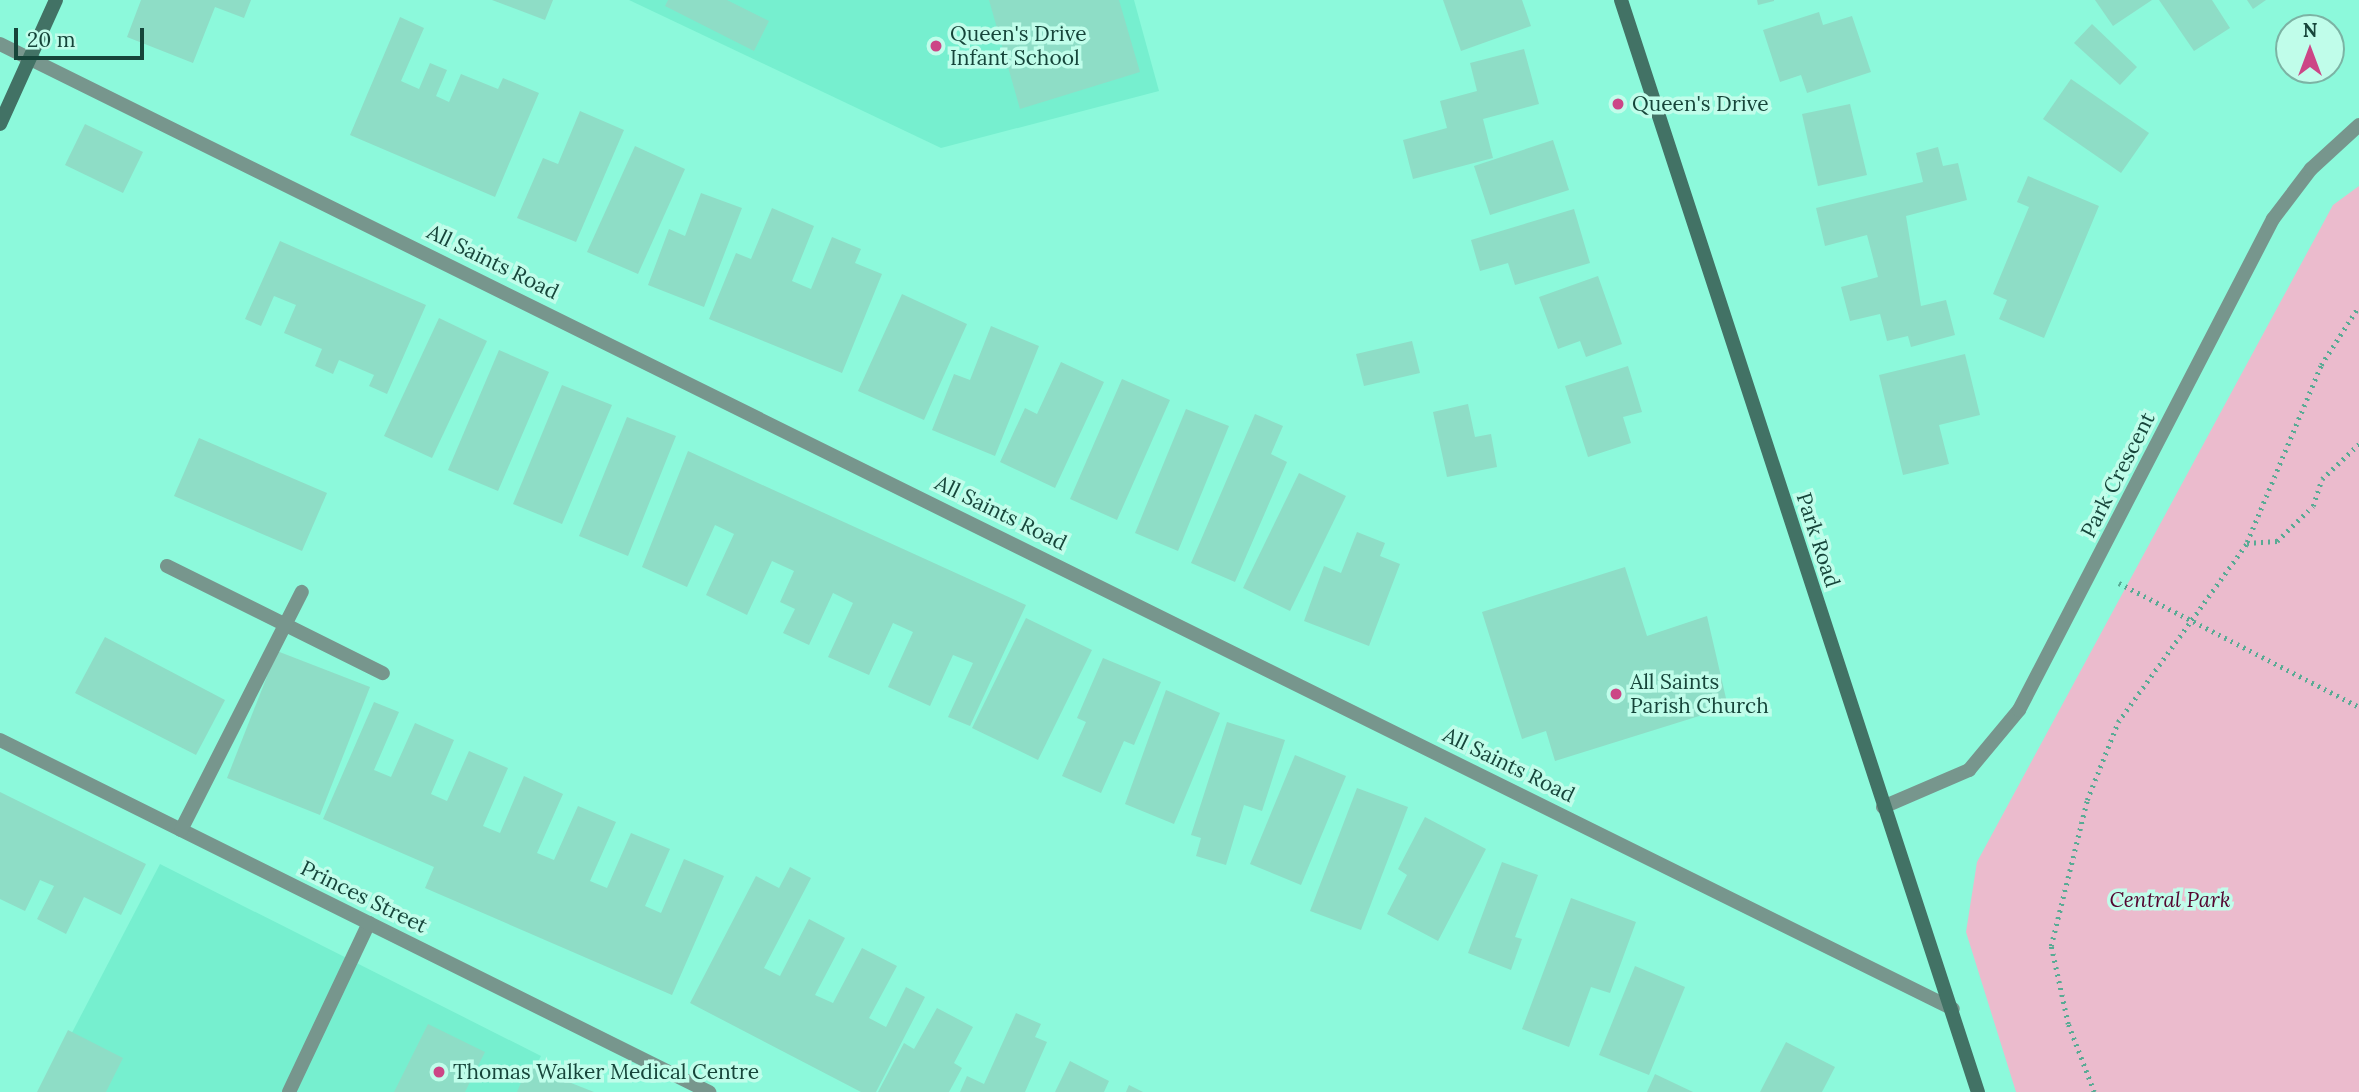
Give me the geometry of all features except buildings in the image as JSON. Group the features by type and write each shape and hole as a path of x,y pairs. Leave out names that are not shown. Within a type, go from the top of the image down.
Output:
{"street":[{"path":"0,124 56,0"},
{"name":"Park Road","path":"1621,0 1978,1092"},
{"name":"All Saints Road","path":"0,44 30,56 1953,1009"},
{"name":"Park Crescent","path":"1883,807 1969,770 2019,710 2273,219 2311,169 2359,125"},
{"path":"167,566 383,673"},
{"path":"181,830 302,593"},
{"name":"Princes Street","path":"0,740 709,1092"},
{"path":"289,1092 369,923"}],"path":[{"path":"2094,1092 2068,1024 2051,946 2087,800 2118,722 2193,622 2246,543 2321,365 2359,306"},
{"path":"2246,543 2277,541 2313,506 2322,479 2359,444"},
{"path":"2094,569 2359,707"}],"shaded area":[{"name":"Queen's Drive Infant School","path":"629,0 1134,0 1159,91 941,148"},
{"path":"160,864 541,1056 523,1092 41,1092"}],"green space":[{"name":"Central Park","path":"2359,186 2359,1092 2016,1092 1966,932 1977,862 2333,205"}],"place":[{"name":"Queen's Drive Infant School","path":"936,46"},
{"name":"Queen's Drive","path":"1618,104"},
{"name":"All Saints Parish Church","path":"1616,694"},
{"name":"Thomas Walker Medical Centre","path":"439,1072"}]}
